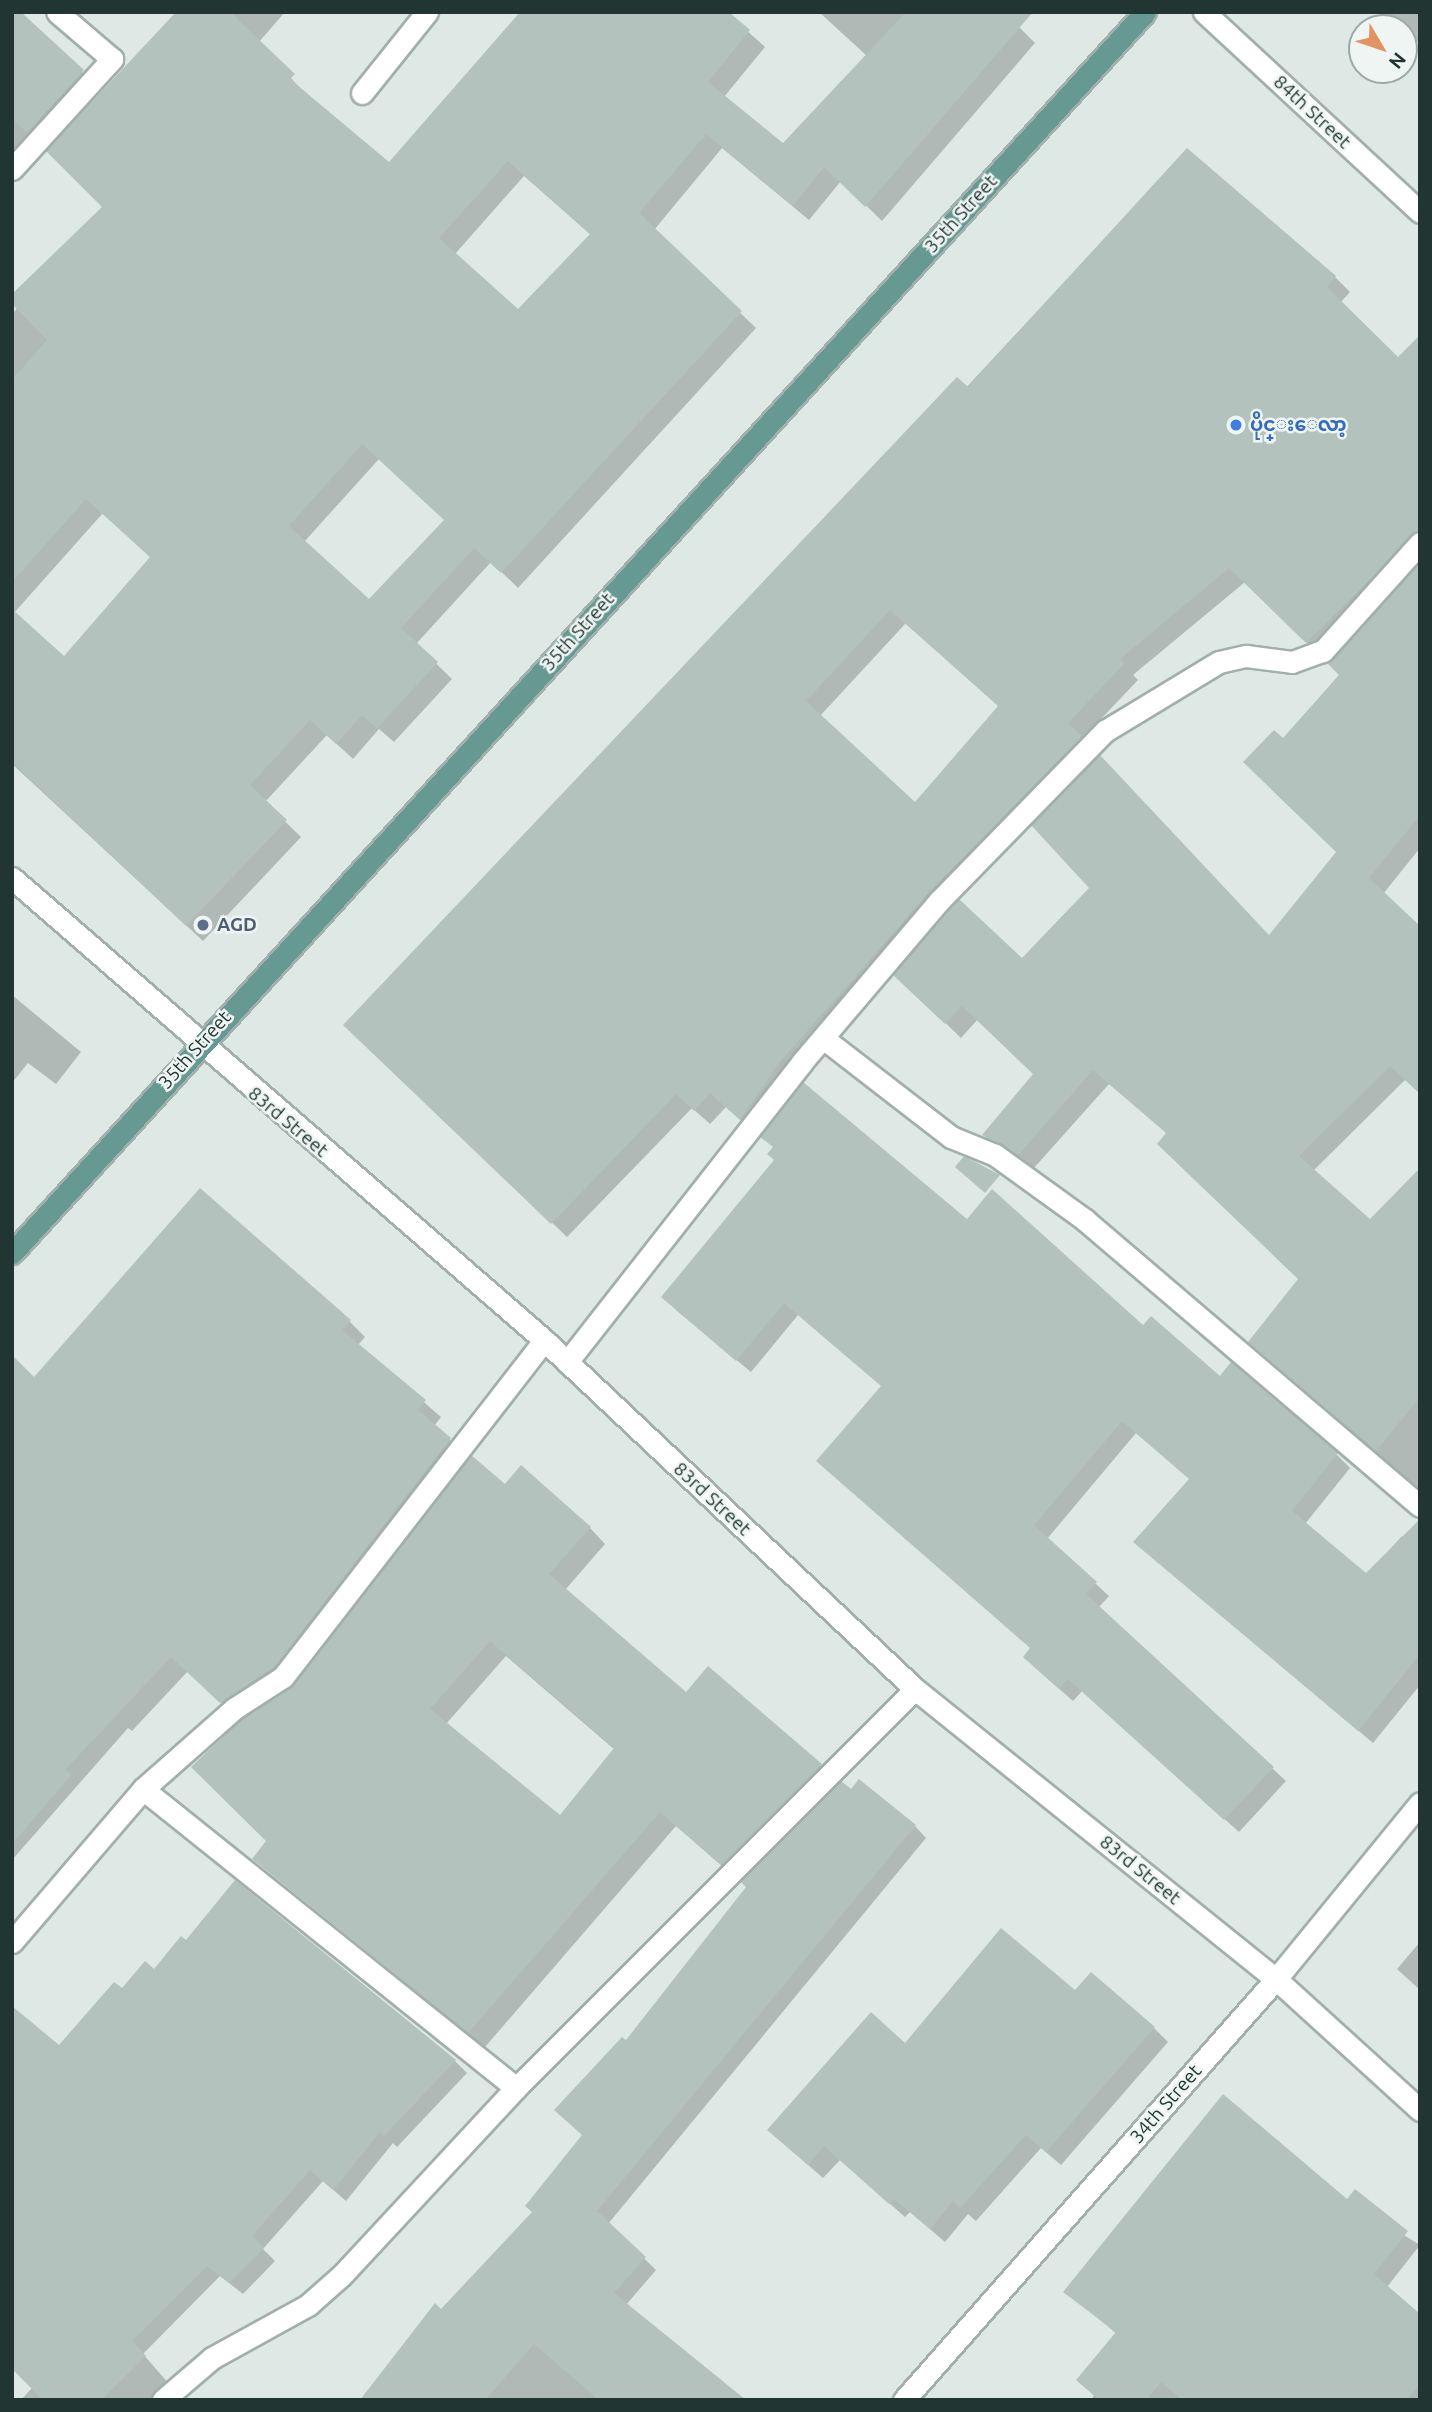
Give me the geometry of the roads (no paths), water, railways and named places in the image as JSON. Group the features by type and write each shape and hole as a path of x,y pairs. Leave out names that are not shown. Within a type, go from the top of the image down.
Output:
{"main road":[{"name":"35th Street","path":"12,1252 1145,12"}],"street":[{"path":"12,169 112,58 57,12"},
{"path":"362,93 427,12"},
{"name":"84th Street","path":"1204,12 1420,212"},
{"path":"567,1362 823,1038 939,901 1105,731 1219,662 1246,656 1292,662 1323,651 1420,544"},
{"name":"83rd Street","path":"12,878 199,1046 544,1340 915,1689 1276,1979 1420,2110"},
{"path":"823,1038 951,1137 995,1155 1085,1220 1420,1506"},
{"path":"12,1942 143,1789 235,1708 283,1677 544,1340"},
{"path":"163,2400 228,2347 308,2305 516,2088 915,1689"},
{"path":"143,1789 516,2088"},
{"name":"34th Street","path":"904,2400 1276,1979 1420,1803"}],"place":[{"name":"ပိုင္းေလာ့","path":"1236,425"},
{"name":"AGD","path":"203,925"}]}
